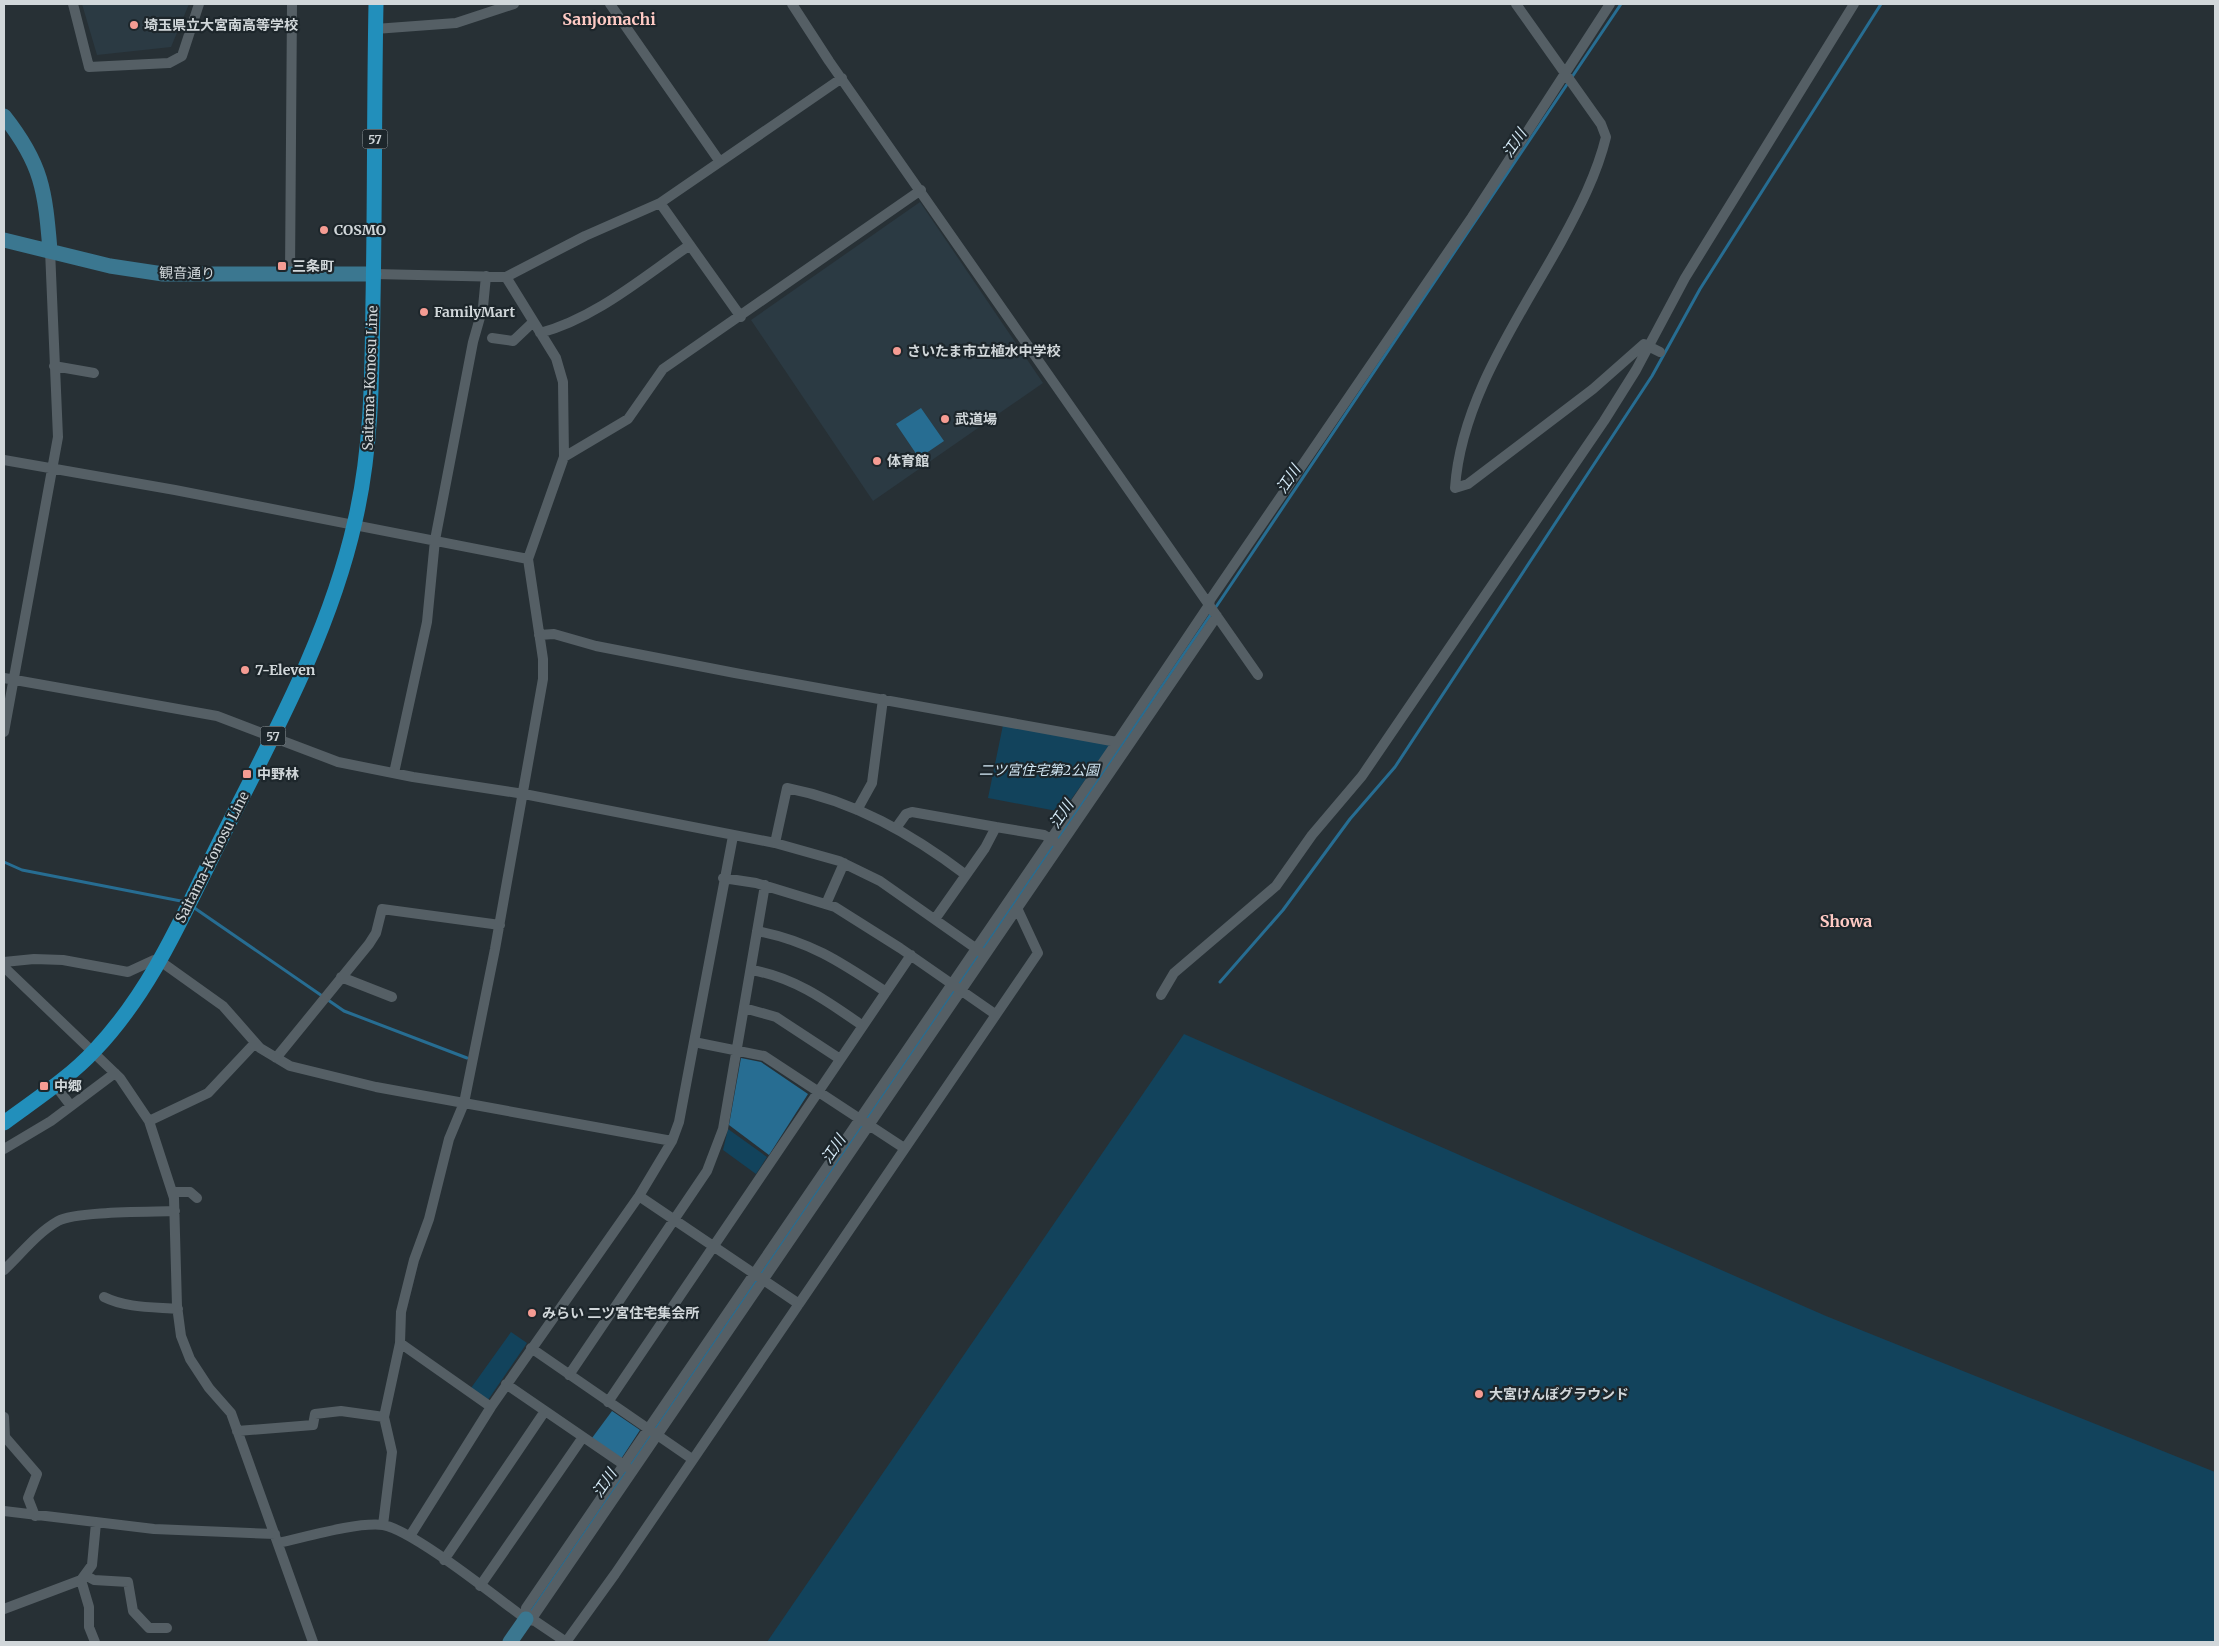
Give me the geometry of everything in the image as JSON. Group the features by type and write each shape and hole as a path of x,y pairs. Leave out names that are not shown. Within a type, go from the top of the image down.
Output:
{"main road":[{"name":"Saitama-Konosu Line","path":"4,1123 56,1085 94,1052 132,1005 160,960 272,738 326,620 354,524 370,434 374,274 376,4"}],"street":[{"path":"73,4 89,67 169,62 182,56 200,4"},
{"path":"290,274 292,4"},
{"path":"375,29 456,23 514,4"},
{"path":"610,4 720,162"},
{"path":"792,4 1258,675"},
{"path":"1516,4 1601,124 1606,137 1582,203 1507,338 1474,404 1456,473 1455,488 1468,484 1599,384 1644,344 1660,352"},
{"path":"529,1619 526,1608 653,1432 1213,611 1210,600 1472,217 1566,75 1610,4"},
{"path":"1160,995 1174,973 1276,886 1312,835 1368,768 1561,486 1648,347 1685,278 1854,4"},
{"path":"374,274 506,277 585,236 660,203 842,78"},
{"path":"4,116 35,162 47,210 54,308 54,366 58,437 54,469 9,679 4,732"},
{"path":"564,457 628,419 663,370 921,190"},
{"path":"660,203 740,317"},
{"name":"観音通り","path":"4,240 110,266 163,274 374,274"},
{"path":"540,333 562,327 613,299 690,245"},
{"path":"394,774 427,622 435,540 472,342 483,306 486,276"},
{"path":"384,1525 392,1452 384,1417 400,1344 401,1312 414,1260 429,1219 449,1139 464,1104 500,925 543,679 543,659 528,559 564,457 563,382 556,358 506,277"},
{"path":"492,338 513,341 533,322"},
{"path":"54,366 94,373"},
{"path":"4,460 354,524 528,559"},
{"path":"981,952 1018,910 1056,842 1117,742 1213,611"},
{"path":"538,634 554,634 596,646 725,671 1117,742"},
{"path":"9,679 217,716 338,762 394,774 524,794 775,843 844,863 880,881 981,952"},
{"path":"857,810 872,783 883,699"},
{"path":"775,843 787,788 810,793 857,810 896,828 966,875"},
{"path":"896,828 906,814 912,812 996,827 1056,842"},
{"path":"934,919 985,848 996,827"},
{"path":"410,1536 506,1384 639,1196 672,1141 678,1122 694,1042 723,878 733,836"},
{"path":"826,904 844,863"},
{"path":"723,878 765,885 835,907 911,955 996,1014"},
{"path":"569,1375 707,1172 723,1129 765,885"},
{"path":"276,1058 373,938 382,909 500,925"},
{"path":"4,1511 96,1523 276,1539 384,1525 410,1536 480,1586 566,1642 615,1574 1038,953 1018,910"},
{"path":"757,931 802,942 822,951 886,992"},
{"path":"608,1402 911,955"},
{"path":"4,962 34,959 63,960 128,972 154,960 160,960 224,1006 255,1043 290,1066 376,1087 672,1141"},
{"path":"4,967 115,1073 149,1121 176,1210 178,1309 181,1336 190,1359 209,1388 231,1413 313,1642"},
{"path":"751,970 793,981 818,995 863,1026"},
{"path":"341,977 392,997"},
{"path":"744,1008 776,1017 840,1059"},
{"path":"694,1042 764,1056 904,1148"},
{"path":"149,1121 208,1093 255,1043"},
{"path":"4,1149 50,1121 115,1073"},
{"path":"56,1085 71,1106"},
{"path":"172,1192 190,1192 197,1198"},
{"path":"639,1196 798,1304"},
{"path":"4,1270 46,1229 59,1220 76,1216 176,1210"},
{"path":"104,1298 112,1302 178,1309"},
{"path":"400,1344 491,1407"},
{"path":"531,1348 692,1459"},
{"path":"506,1384 628,1468"},
{"path":"237,1431 313,1425 315,1414 341,1411 384,1417"},
{"path":"444,1560 545,1411"},
{"path":"4,1417 5,1436 37,1474 28,1498 34,1516"},
{"path":"480,1586 583,1437"},
{"path":"95,1642 89,1627 89,1607 83,1578 92,1565 96,1523"},
{"path":"4,1609 83,1578 128,1582 132,1611 149,1628 167,1628"},
{"path":"510,1642 529,1619"}],"shaded area":[{"name":"埼玉県立大宮南高等学校","path":"82,4 189,4 171,47 97,55"},
{"name":"さいたま市立植水中学校","path":"920,202 1043,383 873,501 751,320"},
{"path":"921,408 944,441 919,458 896,424"},
{"path":"741,1058 761,1062 808,1094 769,1155 729,1125"},
{"path":"612,1411 640,1430 621,1459 592,1438"}],"green space":[{"name":"二ツ宮住宅第2公園","path":"1003,725 1111,744 1062,812 988,798"},
{"name":"大宮けんぽグラウンド","path":"1184,1034 1826,1316 2215,1472 2215,1642 767,1642"},
{"path":"728,1129 767,1157 756,1174 723,1150"},
{"path":"511,1332 527,1343 488,1400 471,1388"}],"waterway":[{"name":"江川","path":"532,1610 1222,598 1621,4"},
{"path":"1220,982 1283,910 1350,819 1395,767 1652,376 1700,289 1881,4"},
{"path":"4,862 22,870 186,902"},
{"path":"193,907 344,1011 467,1058"}],"place":[{"name":"埼玉県立大宮南高等学校","path":"134,25"},
{"name":"COSMO","path":"324,230"},
{"name":"三条町","path":"282,266"},
{"name":"FamilyMart","path":"424,312"},
{"name":"さいたま市立植水中学校","path":"897,351"},
{"name":"武道場","path":"945,419"},
{"name":"体育館","path":"877,461"},
{"name":"7-Eleven","path":"245,670"},
{"name":"中野林","path":"247,774"},
{"name":"中郷","path":"44,1086"},
{"name":"みらい 二ツ宮住宅集会所","path":"532,1313"},
{"name":"大宮けんぽグラウンド","path":"1479,1394"}],"district":[{"name":"Sanjomachi","path":"609,19"},
{"name":"Showa","path":"1846,921"}]}
